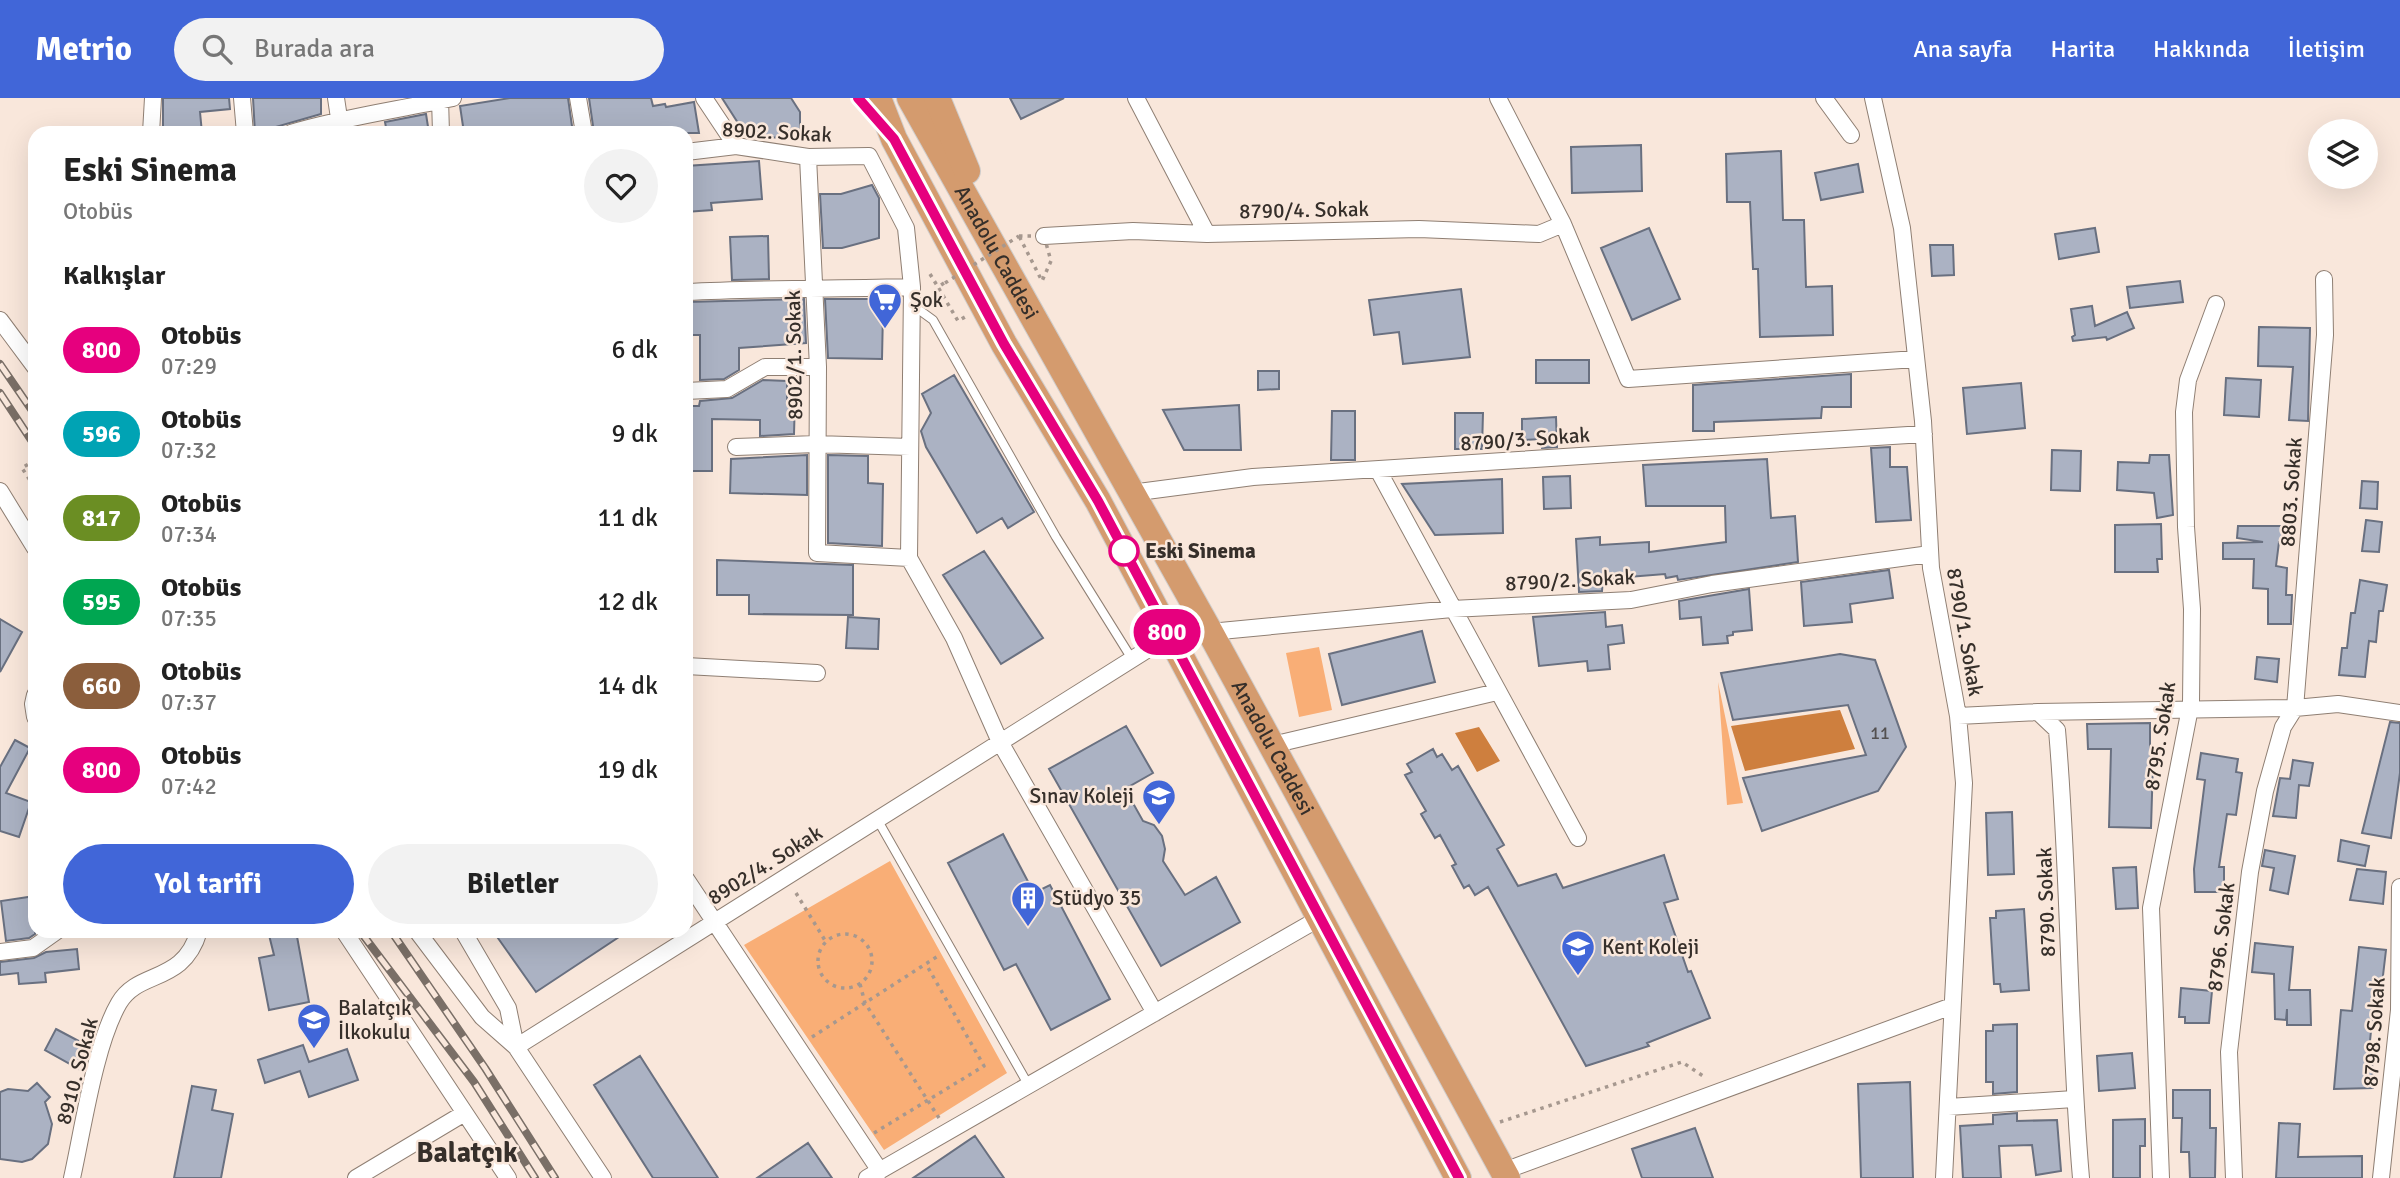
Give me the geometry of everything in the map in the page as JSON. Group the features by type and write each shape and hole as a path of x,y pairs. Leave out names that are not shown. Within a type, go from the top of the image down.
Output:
{"highway":[{"path":"858,98 894,139"},
{"name":"Anadolu Caddesi","path":"878,98 894,139 1004,344 1098,501 1458,1178"},
{"name":"Anadolu Caddesi","path":"910,98 1210,632 1482,1128 1505,1175"},
{"path":"937,98 1014,286"}],"street":[{"path":"151,126 153,98"},
{"path":"242,98 244,126"},
{"path":"336,98 339,118"},
{"path":"578,98 583,126"},
{"path":"704,98 736,146"},
{"path":"1136,98 1207,234"},
{"path":"1498,98 1563,224 1628,379 1916,359"},
{"path":"1824,98 1846,139 1882,136"},
{"name":"8790/1. Sokak","path":"1873,98 1902,228 1923,434 1930,555 1958,716 1964,783 1944,1178"},
{"path":"313,126 339,118 444,99 442,126"},
{"name":"8902. Sokak","path":"693,151 736,146 808,157 869,156 906,228 912,295"},
{"name":"8902/1. Sokak","path":"808,157 818,367 817,553 909,558"},
{"name":"8790/4. Sokak","path":"1044,236 1133,231 1207,234 1419,229 1539,234 1563,224"},
{"name":"8803. Sokak","path":"2295,708 2325,335 2324,278"},
{"path":"693,292 779,287 912,295 909,558 954,638 1000,742 1155,1013"},
{"name":"8795. Sokak","path":"2161,1178 2151,908 2190,710 2192,609 2186,527 2185,412 2188,380 2216,303"},
{"path":"0,320 28,358"},
{"path":"693,391 727,389 765,367 818,367"},
{"name":"8790/3. Sokak","path":"1131,493 1253,477 1923,434"},
{"path":"736,447 817,444 910,447"},
{"path":"1378,470 1578,838"},
{"path":"0,491 28,537"},
{"name":"8790/2. Sokak","path":"1210,632 1452,609 1631,600 1712,584 1930,555"},
{"name":"8902/4. Sokak","path":"693,936 1169,636"},
{"path":"693,666 817,673"},
{"path":"1272,745 1497,692"},
{"path":"1958,716 2038,712 2295,708 2338,704 2400,713"},
{"name":"8796. Sokak","path":"2234,1178 2229,1052 2250,872 2265,791 2283,727 2295,708"},
{"name":"8790. Sokak","path":"2038,712 2057,730 2063,806 2074,1099 2081,1178"},
{"name":"8798. Sokak","path":"2381,1178 2399,1010 2400,887"},
{"path":"693,889 860,1141 874,1174 1320,918"},
{"path":"0,952 33,948 47,938"},
{"name":"8910. Sokak","path":"72,1178 106,1031 121,1000 134,989 172,971 193,950 197,938"},
{"path":"349,938 508,1178"},
{"path":"422,938 482,1017 516,1046 603,1178"},
{"path":"467,938 508,1008 516,1046"},
{"name":"8902/4. Sokak","path":"516,1046 689,938"},
{"path":"1505,1175 1725,1089 1952,1006"},
{"path":"1948,1108 2074,1099"},
{"path":"356,1178 463,1114"}],"lane":[{"path":"912,295 933,320 1056,537 1132,659"},
{"path":"877,819 1029,1086"}],"path":[{"path":"937,272 944,283 1019,236 1042,281"},
{"path":"28,464 22,468 28,477"},
{"path":"786,877 826,942"},
{"path":"842,934 865,943 872,960 871,969 860,984 842,988 826,981 818,965 821,948 826,942 842,934"},
{"path":"797,1046 949,949"},
{"path":"860,1141 984,1066 926,964"},
{"path":"860,984 865,1003 948,1132"},
{"path":"1482,1128 1682,1062 1725,1089"}],"shaded area":[{"path":"1319,647 1332,710 1299,717 1286,653"},
{"path":"1718,682 1743,803 1727,805"},
{"path":"1840,710 1855,749 1745,771 1731,726"},
{"path":"1479,727 1500,761 1477,772 1455,733"},
{"path":"890,861 1007,1073 884,1150 744,945"}],"building":[{"path":"163,98 229,98 230,109 200,112 201,126 163,126"},
{"path":"253,98 321,98 321,114 279,126 255,126"},
{"path":"510,98 568,98 572,126 463,126 460,106"},
{"path":"589,98 651,98 653,106 665,104 666,107 694,102 699,133 693,133 693,126 593,126"},
{"path":"722,98 791,98 800,112 800,138 747,137"},
{"path":"1010,98 1064,98 1021,119"},
{"path":"426,114 428,126 386,126 385,122"},
{"path":"1641,145 1642,191 1572,193 1571,147"},
{"path":"1781,151 1783,220 1804,220 1806,287 1832,286 1833,335 1760,337 1758,269 1753,269 1750,202 1727,202 1726,154"},
{"path":"759,161 762,199 711,203 712,210 693,211 693,166"},
{"path":"1858,164 1863,192 1821,200 1815,173"},
{"path":"872,185 879,198 879,238 842,248 823,248 820,194 841,194"},
{"path":"1649,228 1680,299 1632,320 1601,248"},
{"path":"2095,228 2099,252 2059,259 2055,234"},
{"path":"768,236 769,279 732,280 730,237"},
{"path":"1930,245 1953,245 1954,275 1932,276"},
{"path":"2180,281 2183,302 2130,308 2127,287"},
{"path":"1461,289 1470,357 1403,364 1399,332 1374,335 1369,300"},
{"path":"804,299 806,343 739,348 739,370 724,379 700,380 700,335 693,335 693,302"},
{"path":"825,299 875,299 883,311 882,359 828,358"},
{"path":"2092,306 2095,326 2127,312 2134,328 2107,340 2106,337 2073,341 2072,337 2075,335 2071,309"},
{"path":"2259,327 2310,328 2308,421 2289,420 2293,367 2258,366"},
{"path":"1536,360 1589,360 1589,383 1536,383"},
{"path":"1258,371 1279,371 1279,389 1258,390"},
{"path":"1851,374 1851,407 1822,407 1821,418 1714,422 1714,431 1693,431 1693,385"},
{"path":"954,375 1034,512 1008,528 1002,518 977,533 926,447 921,431 931,413 922,394"},
{"path":"2226,378 2261,380 2259,417 2224,415"},
{"path":"763,380 787,381 787,399 795,399 794,434 760,436 760,420 712,419 712,471 693,471 693,406 699,406 700,401 732,398"},
{"path":"2021,383 2025,428 1967,434 1963,388"},
{"path":"1239,405 1241,450 1184,450 1163,410"},
{"path":"1332,411 1355,411 1355,460 1331,460"},
{"path":"1455,413 1483,413 1482,449 1455,449"},
{"path":"1556,417 1557,447 1542,448 1541,439 1522,440 1522,419"},
{"path":"1890,447 1890,467 1907,467 1911,520 1876,522 1871,448"},
{"path":"2052,450 2081,451 2080,491 2051,490"},
{"path":"807,455 807,495 730,493 731,459"},
{"path":"828,455 868,456 868,483 883,484 882,546 828,543"},
{"path":"2150,455 2169,455 2173,515 2157,518 2154,493 2117,490 2118,462 2149,463"},
{"path":"1767,459 1771,518 1795,516 1798,562 1678,580 1677,576 1666,578 1665,574 1603,579 1602,591 1579,592 1576,539 1600,537 1600,545 1649,542 1649,552 1726,542 1725,506 1646,506 1643,465"},
{"path":"1570,476 1571,508 1544,509 1543,477"},
{"path":"1502,479 1503,533 1435,535 1402,484"},
{"path":"2362,481 2378,482 2377,509 2360,508"},
{"path":"2366,520 2382,522 2379,552 2362,551"},
{"path":"2161,524 2162,559 2157,559 2158,572 2115,572 2115,525"},
{"path":"2238,526 2287,526 2287,543 2279,542 2276,566 2287,568 2286,595 2292,595 2291,624 2268,624 2268,589 2253,588 2254,559 2223,559 2223,543 2263,542 2237,538"},
{"path":"984,551 1043,638 1001,664 943,575"},
{"path":"717,560 853,565 853,615 749,614 749,595 717,595"},
{"path":"1889,570 1893,598 1850,604 1852,622 1804,626 1801,582"},
{"path":"2360,580 2387,585 2383,611 2379,611 2376,642 2369,641 2365,677 2339,675 2342,648 2347,648 2351,613 2355,613"},
{"path":"1749,589 1752,630 1733,632 1733,635 1727,636 1728,643 1703,645 1701,617 1680,619 1679,601"},
{"path":"1605,612 1606,627 1622,625 1624,643 1608,645 1610,669 1588,671 1587,661 1539,666 1533,617"},
{"path":"848,617 879,619 878,649 846,648"},
{"path":"0,619 22,632 0,672"},
{"path":"1422,631 1435,682 1342,705 1329,654"},
{"path":"1840,654 1875,660 1906,747 1878,791 1762,831 1743,778 1866,755 1848,705 1733,720 1721,673"},
{"path":"2257,657 2279,659 2277,682 2255,679"},
{"path":"2390,722 2400,723 2400,773 2391,838 2362,833"},
{"path":"2150,723 2150,762 2153,762 2151,828 2109,827 2111,749 2088,749 2087,724"},
{"path":"1126,726 1153,773 1125,789 1143,821 1154,825 1162,836 1165,849 1163,861 1185,895 1216,877 1240,922 1161,966 1049,769"},
{"path":"15,740 28,747 6,793 28,801 28,811 19,837 0,831 0,767"},
{"path":"1433,749 1437,757 1442,754 1452,770 1458,766 1504,845 1497,849 1518,886 1556,874 1563,888 1664,855 1678,899 1664,903 1688,972 1691,971 1710,1018 1647,1043 1649,1046 1586,1066 1488,887 1475,895 1469,885 1464,888 1452,866 1456,864 1440,835 1435,838 1421,814 1426,811 1405,775 1412,772 1407,764"},
{"path":"2201,753 2238,759 2236,772 2242,773 2236,815 2227,814 2219,867 2224,867 2224,892 2195,892 2194,869 2205,780 2197,779"},
{"path":"2293,760 2313,763 2309,786 2299,785 2296,818 2273,816 2280,778 2290,779"},
{"path":"2012,812 2014,874 1988,875 1986,813"},
{"name":"Stüdyo 35","path":"1003,834 1034,893 1050,885 1110,999 1051,1030 1016,964 1004,970 948,863"},
{"path":"2341,840 2369,846 2365,866 2338,861"},
{"path":"2265,850 2295,856 2288,894 2270,890 2274,868 2262,866"},
{"path":"2136,867 2138,908 2116,909 2113,868"},
{"path":"2357,869 2386,872 2383,904 2350,900"},
{"path":"28,897 29,938 6,941 1,901"},
{"path":"2024,909 2029,990 2001,992 2000,984 1994,984 1990,918 1996,918 1996,911"},
{"path":"270,938 297,938 309,1002 269,1010 259,958 274,955"},
{"path":"498,938 617,938 536,992"},
{"path":"2255,943 2293,947 2289,990 2310,990 2311,1025 2287,1025 2287,1009 2286,1020 2275,1019 2274,974 2252,972"},
{"path":"2359,947 2386,950 2380,1001 2374,1001 2368,1061 2372,1061 2373,1088 2334,1089 2341,1010 2352,1011"},
{"path":"77,949 79,969 45,973 46,982 19,984 18,973 0,975 0,962 34,958 46,952"},
{"path":"2181,988 2212,991 2209,1023 2185,1023 2185,1017 2179,1017"},
{"path":"2017,1024 2017,1092 1993,1094 1993,1082 1986,1082 1986,1031 1993,1031 1993,1025"},
{"path":"56,1029 90,1047 79,1069 45,1050"},
{"path":"303,1045 309,1062 347,1049 358,1080 309,1097 300,1071 265,1083 258,1060"},
{"path":"2132,1053 2135,1088 2099,1091 2097,1056"},
{"path":"640,1056 718,1178 653,1178 594,1085"},
{"path":"1910,1082 1913,1178 1861,1178 1858,1084"},
{"path":"37,1083 50,1097 45,1102 52,1124 48,1144 32,1159 22,1162 0,1159 0,1092 8,1089 28,1091"},
{"path":"192,1086 216,1090 212,1110 233,1114 221,1178 174,1178"},
{"path":"2173,1090 2210,1090 2210,1128 2216,1128 2215,1178 2190,1178 2189,1152 2181,1152 2182,1118 2173,1118"},
{"path":"2017,1113 2017,1121 2057,1120 2061,1171 2036,1175 2032,1145 1999,1146 2001,1178 1963,1178 1960,1126 1993,1124 1993,1115"},
{"path":"2145,1119 2145,1146 2140,1146 2140,1178 2113,1178 2113,1120"},
{"path":"2279,1123 2300,1124 2298,1157 2362,1156 2362,1178 2276,1178"},
{"path":"1695,1128 1713,1178 1642,1178 1632,1149"},
{"path":"975,1136 1004,1178 913,1178"},
{"path":"808,1143 832,1178 757,1178"}],"railway":[{"path":"0,364 28,405"},
{"path":"0,393 28,435"},
{"path":"365,938 474,1082 535,1178"},
{"path":"396,938 485,1068 555,1178"}],"bus line":[{"name":"800","path":"858,98 894,139 1004,344 1098,501 1459,1178"}],"place":[{"name":"Şok","path":"885,330"},
{"name":"Eski Sinema","path":"1124,551"},
{"name":"Sınav Koleji","path":"1159,826"},
{"name":"Stüdyo 35","path":"1028,928"},
{"name":"Kent Koleji","path":"1578,977"},
{"name":"Balatçık İlkokulu","path":"314,1050"}],"district":[{"name":"Balatçık","path":"467,1152"}]}
